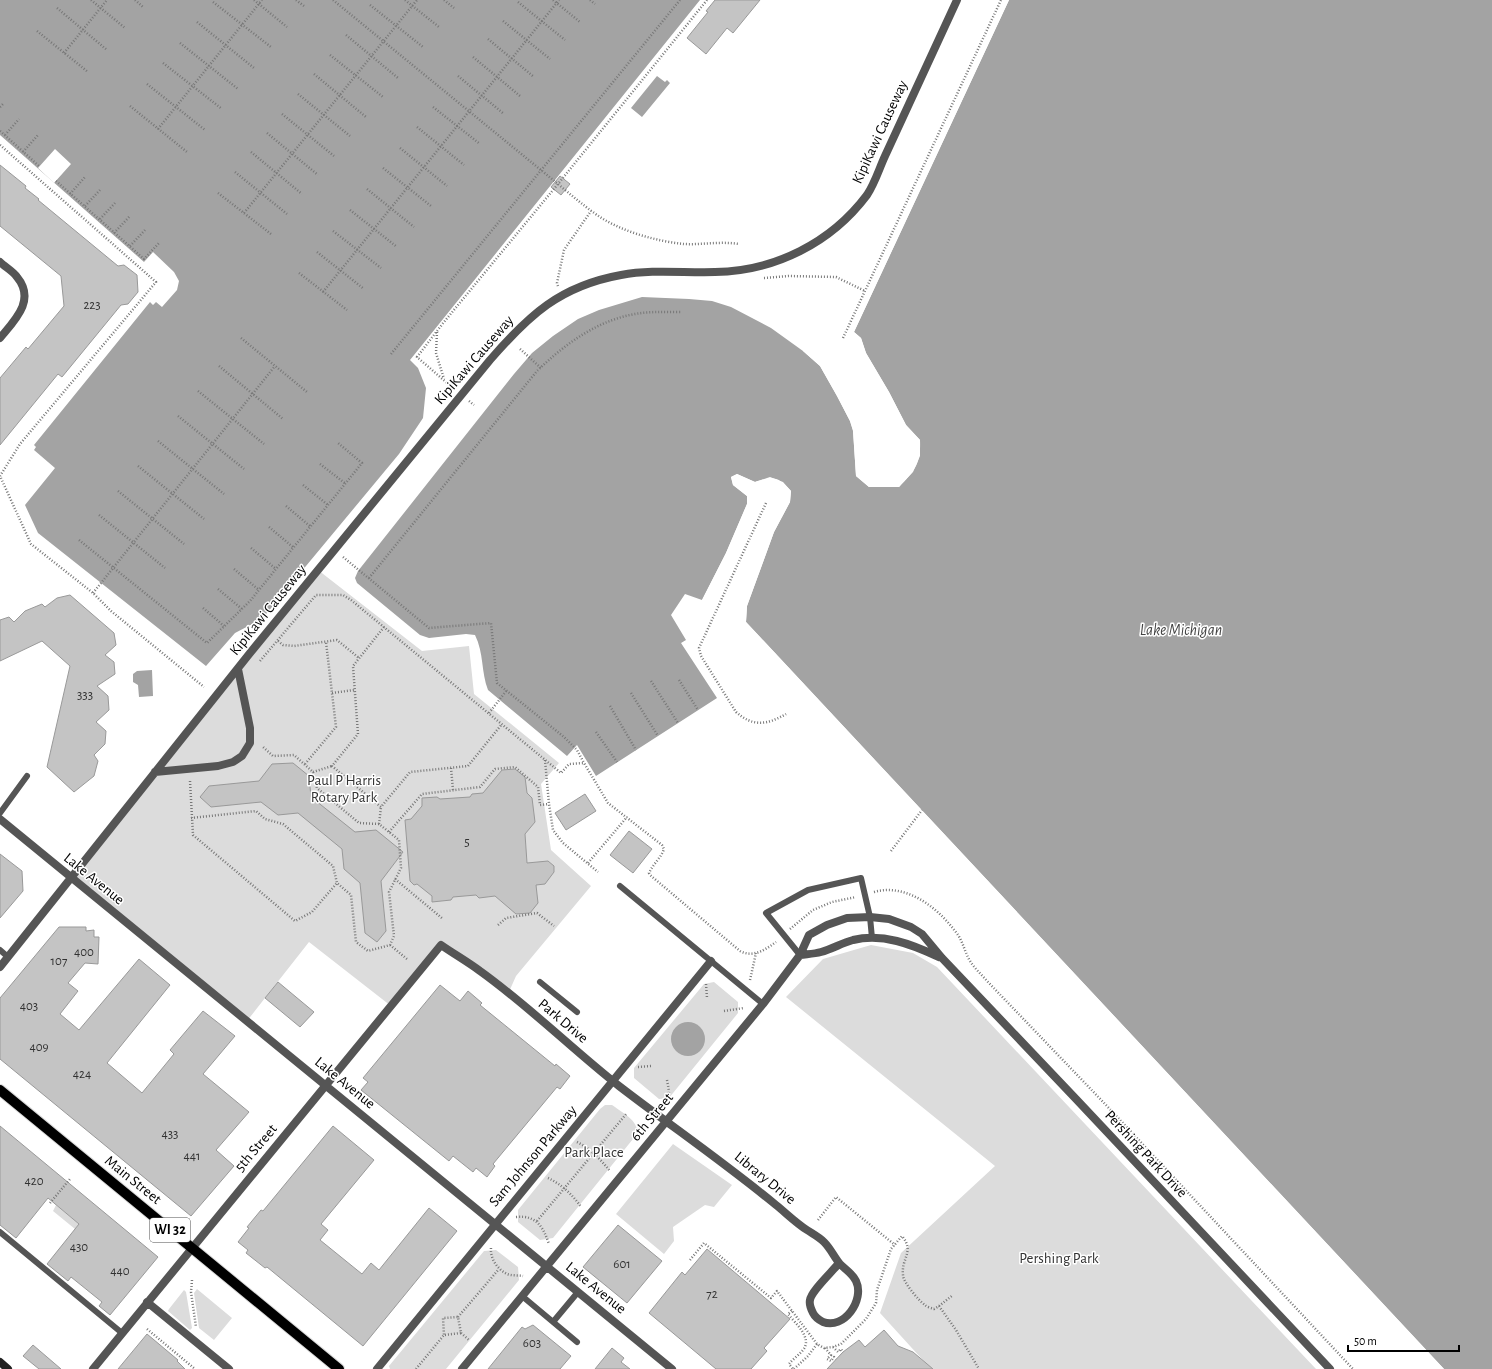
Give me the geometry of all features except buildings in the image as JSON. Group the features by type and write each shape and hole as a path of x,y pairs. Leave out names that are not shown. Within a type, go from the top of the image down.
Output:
{"main road":[{"name":"Main Street","path":"0,1090 339,1369"}],"street":[{"name":"KipiKawi Causeway","path":"0,967 334,550 499,349 522,324 561,295 579,287 621,275 663,272 729,271 769,264 801,252 838,225 867,194 875,179 957,0"},
{"path":"0,262 17,276 22,285 24,296 23,307 0,338"},
{"path":"155,772 218,766 233,762 242,756 250,743 250,728 238,669"},
{"name":"Lake Avenue","path":"0,819 70,878 672,1369"},
{"name":"6th Street","path":"462,1369 764,1004 800,956 809,935 827,925 847,918 870,917"},
{"name":"Pershing Park Drive","path":"870,917 889,919 911,927 922,934 942,958 1330,1369"},
{"path":"800,956 821,952 852,940 872,938"},
{"name":"Pershing Park Drive","path":"872,938 896,940 915,946 942,958"},
{"name":"5th Street","path":"93,1369 441,945"},
{"name":"Park Drive","path":"441,945 480,970 613,1081 666,1122"},
{"name":"Sam Johnson Parkway","path":"377,1369 494,1224 711,961"},
{"name":"Library Drive","path":"666,1122 737,1173 807,1230 823,1241 840,1263 848,1270 856,1282 858,1301 853,1310 842,1319 830,1323 823,1322 815,1317 811,1309 810,1299 820,1285 840,1263"},
{"path":"148,1302 229,1369"},
{"path":"0,1362 8,1369"}],"lane":[{"path":"0,813 27,776"},
{"path":"800,956 766,913 808,890 861,878 870,917 872,938"},
{"path":"620,886 764,1004"},
{"path":"0,950 8,957"},
{"path":"540,982 576,1012"},
{"path":"0,1232 122,1333"},
{"path":"553,1322 578,1292"},
{"path":"522,1296 577,1342"}],"path":[{"path":"91,0 125,28"},
{"path":"64,53 107,0"},
{"path":"135,0 143,6"},
{"path":"254,0 287,27"},
{"path":"158,129 262,0"},
{"path":"296,0 304,6"},
{"path":"333,0 598,216 634,234 660,241 684,244 724,242 739,244"},
{"path":"404,0 439,27"},
{"path":"244,213 417,0"},
{"path":"444,0 454,8"},
{"path":"553,0 580,22"},
{"path":"323,292 468,110 559,0"},
{"path":"590,0 595,4"},
{"path":"391,354 680,0"},
{"path":"474,405 417,357 437,330 707,0"},
{"path":"843,338 1001,0"},
{"path":"213,2 271,47"},
{"path":"518,2 565,40"},
{"path":"370,5 423,47"},
{"path":"57,8 107,50"},
{"path":"503,21 550,59"},
{"path":"197,22 254,68"},
{"path":"37,31 88,72"},
{"path":"346,35 398,78"},
{"path":"488,39 534,77"},
{"path":"180,43 238,89"},
{"path":"330,55 382,97"},
{"path":"473,57 520,96"},
{"path":"163,63 222,109"},
{"path":"314,74 366,117"},
{"path":"458,76 504,114"},
{"path":"147,84 205,130"},
{"path":"298,94 350,136"},
{"path":"0,107 3,104"},
{"path":"130,106 187,152"},
{"path":"433,107 480,144"},
{"path":"282,114 334,156"},
{"path":"5,135 19,119"},
{"path":"417,127 464,165"},
{"path":"0,130 39,166"},
{"path":"267,133 318,175"},
{"path":"23,152 38,135"},
{"path":"0,145 156,282 20,444 0,476 31,544 93,593 111,611 204,687"},
{"path":"400,148 447,186"},
{"path":"251,152 302,194"},
{"path":"383,168 430,206"},
{"path":"235,172 287,214"},
{"path":"70,194 85,177"},
{"path":"56,181 144,259 159,242"},
{"path":"367,189 414,226"},
{"path":"85,206 100,190"},
{"path":"218,193 270,234"},
{"path":"100,219 115,203"},
{"path":"350,210 397,247"},
{"path":"561,295 557,283 564,250 591,211"},
{"path":"114,233 130,216"},
{"path":"130,246 145,230"},
{"path":"333,231 380,268"},
{"path":"317,252 364,289"},
{"path":"299,273 347,310"},
{"path":"762,278 788,276 836,277 865,291"},
{"path":"369,578 541,368 566,346 579,336 604,323 630,315 658,312 682,312"},
{"path":"437,330 436,354 444,380"},
{"path":"241,338 307,392"},
{"path":"520,350 541,368"},
{"path":"218,366 284,419"},
{"path":"93,593 275,366"},
{"path":"198,391 264,444"},
{"path":"178,416 244,469"},
{"path":"158,441 224,494"},
{"path":"79,540 207,643 259,590 362,463 338,443"},
{"path":"320,464 346,484"},
{"path":"138,466 204,519"},
{"path":"303,485 328,506"},
{"path":"118,491 184,544"},
{"path":"766,503 699,648 701,656 736,712 748,720 761,723 772,722 786,714"},
{"path":"286,506 311,527"},
{"path":"99,515 165,568"},
{"path":"269,527 294,548"},
{"path":"251,548 276,569"},
{"path":"334,550 429,628 491,623 497,683 564,737 577,750 584,763"},
{"path":"234,569 259,590"},
{"path":"218,589 242,609"},
{"path":"203,608 224,626"},
{"path":"313,772 332,766 358,734 353,666 384,627"},
{"path":"278,640 283,645 294,646 337,640 359,658"},
{"path":"305,764 336,727 326,642"},
{"path":"679,680 698,710"},
{"path":"651,681 678,723"},
{"path":"332,693 354,690"},
{"path":"489,713 507,690"},
{"path":"631,694 658,736"},
{"path":"610,706 636,750"},
{"path":"379,824 381,807 410,772 468,766 502,724"},
{"path":"596,732 617,762"},
{"path":"262,746 273,756 294,755 313,772 317,788 359,823 379,824 398,840 401,868 389,892 394,936 390,946"},
{"path":"545,759 553,830 563,843 598,872"},
{"path":"332,766 381,807"},
{"path":"389,832 422,794 480,787 495,769 515,767 538,786 540,805 549,804"},
{"path":"450,768 453,790"},
{"path":"190,781 193,835 295,921 312,912 337,883"},
{"path":"891,851 922,810"},
{"path":"191,818 256,811 265,819 283,824 333,866 337,883 351,895 356,942 368,951 390,946"},
{"path":"588,863 627,817"},
{"path":"395,879 443,919"},
{"path":"498,925 506,918 537,913 554,926"},
{"path":"390,946 407,959"},
{"path":"750,980 756,953"},
{"path":"706,979 707,998"},
{"path":"724,1011 744,1008"},
{"path":"632,1068 650,1066"},
{"path":"667,1080 668,1102"},
{"path":"537,1221 627,1113"},
{"path":"573,1140 584,1145 610,1171"},
{"path":"544,1176 555,1181 575,1198 581,1208"},
{"path":"50,1203 70,1179"},
{"path":"818,1220 836,1197 895,1245"},
{"path":"514,1217 523,1216 537,1221 545,1232 549,1244"},
{"path":"824,1348 841,1344 866,1319 876,1303 877,1290 891,1249 902,1236 907,1242 909,1250 904,1264 903,1275 906,1283 925,1305 934,1309 953,1295"},
{"path":"690,1260 704,1243 771,1298 777,1291 817,1344 831,1355 828,1359 831,1362 834,1357 836,1359"},
{"path":"491,1244 490,1252 500,1269 508,1274 524,1276"},
{"path":"416,1369 444,1335 443,1318 458,1317 500,1269"},
{"path":"192,1280 190,1292 196,1330"},
{"path":"939,1306 956,1330 979,1369"},
{"path":"792,1311 788,1314 804,1335 806,1345 804,1350 789,1364 794,1369 808,1356 817,1344"},
{"path":"458,1317 461,1333 470,1341"},
{"path":"147,1329 195,1369"},
{"path":"444,1335 461,1333"},
{"path":"833,1347 838,1352 842,1349 843,1352"}],"green space":[{"name":"Paul P Harris Rotary Park","path":"318,570 422,651 469,646 474,694 559,763 541,784 551,850 591,886 516,976 508,994 441,945 391,1006 309,942 247,1021 70,878"},
{"name":"Pershing Park","path":"871,945 913,953 937,967 1316,1369 931,1369 880,1313 901,1253 995,1166 786,997 823,959"},
{"path":"714,982 738,1002 738,1013 669,1098 659,1099 634,1078 634,1068 704,984"},
{"name":"Park Place","path":"605,1105 612,1105 630,1118 636,1125 637,1134 553,1238 540,1240 518,1222 518,1210 600,1109"},
{"path":"673,1144 732,1185 714,1207 705,1205 673,1227 674,1241 664,1254 616,1214"},
{"path":"56,1205 79,1224 75,1229 53,1211"},
{"path":"496,1250 518,1267 519,1280 446,1369 390,1369 389,1366 484,1251"},
{"path":"197,1289 232,1318 214,1340 199,1328 194,1293"},
{"path":"184,1290 186,1292 192,1328 190,1330 168,1311"}],"water":[{"path":"0,0 700,0 410,360 418,368 426,388 423,418 399,454 262,619 235,633 206,666 38,533 25,505 55,468 34,450 36,447 34,445 150,302 153,305 156,302 162,307 177,290 179,281 174,272 153,252 144,262 0,135"},
{"name":"Lake Michigan","path":"1009,0 1492,0 1492,1369 1444,1369 746,622 747,606 774,532 790,502 791,491 782,482 771,478 755,482 737,474 731,477 733,485 747,496 747,504 726,553 702,600 685,594 671,615 686,640 681,643 717,698 596,776 577,745 567,756 488,690 484,676 480,649 475,635 466,634 429,638 420,635 357,583 355,578 358,571 532,353 578,319 599,310 642,297 712,301 731,307 771,328 803,351 820,366 850,421 853,430 856,476 869,487 899,487 916,466 919,455 920,440 906,425 866,353 861,338 854,332"},
{"path":"657,76 665,82 667,80 670,83 642,117 631,108"},
{"path":"152,670 153,696 139,697 138,685 133,682 133,674 137,671"},
{"path":"688,1022 700,1027 705,1039 700,1051 688,1056 676,1051 671,1039 676,1027"}],"pier":[{"path":"1007,0 1009,0 854,332 861,338 866,353 906,425 920,440 920,456 913,472 899,487 869,487 856,476 853,431 850,421 820,366 803,351 804,350 821,365 852,420 855,430 858,475 870,485 898,485 912,471 918,456 918,441 904,426 864,354 860,339 852,331"},
{"path":"55,149 71,164 54,183 38,168"},
{"path":"737,474 755,482 770,477 783,482 791,491 790,502 774,532 747,606 746,622 1444,1369 1441,1369 745,623 745,605 772,531 788,501 789,492 782,484 770,479 754,484 742,477 737,476 734,478 735,484 749,495 749,505 728,554 704,600 702,600 726,553 747,504 747,496 733,485 731,477"}]}
